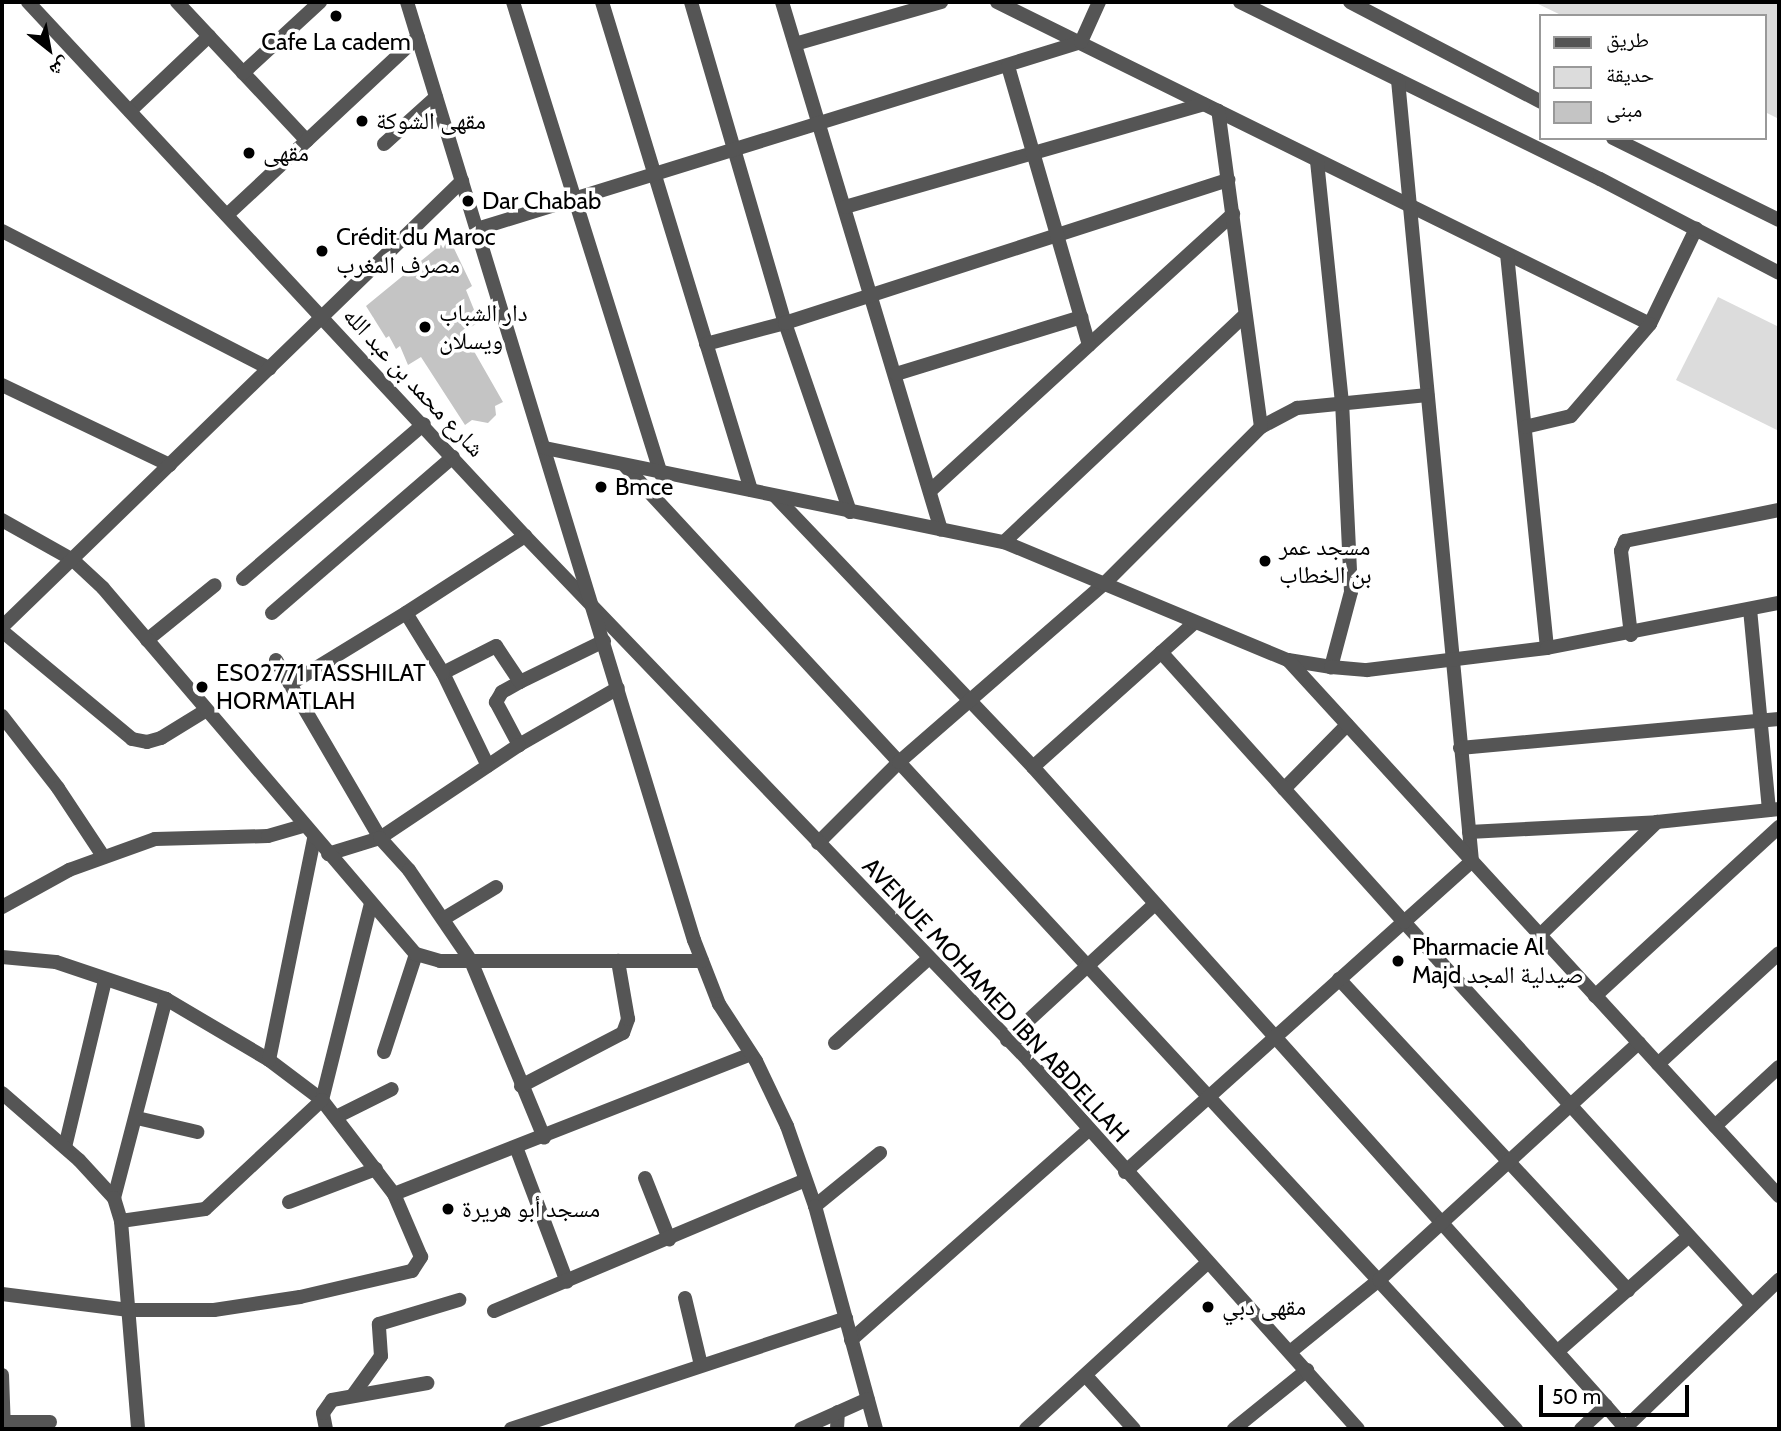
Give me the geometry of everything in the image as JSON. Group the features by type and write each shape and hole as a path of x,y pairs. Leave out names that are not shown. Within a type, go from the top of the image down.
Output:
{"street":[{"name":"شارع محمد بن عبد الله","path":"29,2 595,609"},
{"path":"177,2 307,141"},
{"path":"243,73 320,2"},
{"path":"407,2 702,961 719,1004 751,1054 787,1126 815,1206 876,1429"},
{"path":"513,2 661,474"},
{"path":"602,2 751,490"},
{"path":"691,2 785,323 850,512"},
{"path":"782,2 941,530"},
{"path":"795,44 941,2"},
{"path":"997,2 1410,209 1650,324"},
{"path":"477,229 1008,67 1081,42 1099,2"},
{"path":"1240,2 1779,273"},
{"path":"1350,2 1540,101"},
{"path":"130,111 209,36"},
{"path":"227,215 418,37"},
{"path":"1008,67 1089,345"},
{"path":"1398,80 1472,861"},
{"path":"384,144 436,97"},
{"path":"845,207 1032,151 1211,107"},
{"path":"1211,107 1228,180 1243,317 1261,427"},
{"path":"1617,140 1779,220"},
{"path":"1317,161 1342,401 1351,592 1331,667"},
{"path":"706,344 785,323 871,293 1228,180"},
{"path":"205,711 162,737 147,742 132,738 2,629 462,181"},
{"path":"931,490 1233,214"},
{"path":"1525,427 1571,416 1650,324 1696,229"},
{"path":"2,232 270,369"},
{"path":"1507,254 1547,648"},
{"path":"896,374 1081,317"},
{"path":"1004,542 1243,317"},
{"path":"2,386 170,465"},
{"path":"818,843 899,762 1106,582 1261,427 1284,412 1342,401 1427,396"},
{"path":"243,579 424,424"},
{"path":"545,449 1004,542 1106,582 1288,660 1331,667 1367,670 1547,648 1631,635 1779,603"},
{"path":"272,613 453,457"},
{"path":"626,467 1516,1429"},
{"path":"775,496 1033,767 1273,1037 1444,1221 1626,1429 1779,1280"},
{"path":"1631,635 1620,551 1625,541 1779,510"},
{"path":"2,520 72,560 103,587 205,711 416,954 440,961 702,961"},
{"path":"290,684 526,536"},
{"path":"147,640 215,585"},
{"name":"AVENUE MOHAMED IBN ABDELLAH","path":"595,609 1007,1040 1358,1429"},
{"path":"1469,832 1657,822 1774,810 1761,720 1750,609"},
{"path":"406,613 443,673 488,766"},
{"path":"1033,767 1195,622"},
{"path":"519,745 496,702 502,692 604,641"},
{"path":"443,673 496,646 520,682"},
{"path":"1161,652 1752,1305"},
{"path":"276,660 380,838 443,919 471,961 544,1137"},
{"path":"1288,660 1715,1126 1777,1189"},
{"path":"328,854 380,838 519,745 618,688"},
{"path":"2,716 58,788 103,856"},
{"path":"1460,748 1779,719"},
{"path":"1284,789 1347,724"},
{"path":"1540,935 1657,822"},
{"path":"2,908 103,856 177,835 268,836 304,826"},
{"path":"1595,996 1779,827"},
{"path":"269,1060 314,838"},
{"path":"1125,1172 1472,861"},
{"path":"443,919 496,887"},
{"path":"121,1221 205,1209 322,1100 371,903"},
{"path":"1007,1040 1155,904"},
{"path":"1658,1064 1779,953"},
{"path":"384,1052 416,954"},
{"path":"2,957 56,962 166,999 269,1060 322,1100 338,1116 394,1194 421,1257 412,1271 300,1297 214,1310 129,1310 2,1294"},
{"path":"835,1043 929,958"},
{"path":"521,1086 623,1033 628,1019 618,961"},
{"path":"1339,979 1628,1290"},
{"path":"65,1147 105,980"},
{"path":"114,1198 166,999"},
{"path":"1290,1352 1379,1280 1639,1043"},
{"path":"394,1194 751,1054"},
{"path":"1715,1126 1779,1067"},
{"path":"338,1116 392,1089"},
{"path":"2,1093 65,1147 114,1198 121,1221 138,1429"},
{"path":"137,1118 197,1132"},
{"path":"851,1340 1088,1130"},
{"path":"516,1147 567,1282"},
{"path":"815,1206 880,1153"},
{"path":"289,1202 376,1169"},
{"path":"645,1178 668,1239"},
{"path":"494,1311 805,1180"},
{"path":"1558,1350 1689,1236"},
{"path":"1026,1429 1087,1377 1207,1263"},
{"path":"685,1298 701,1365"},
{"path":"353,1395 382,1356 379,1324 460,1300"},
{"path":"511,1429 846,1318"},
{"path":"1234,1429 1307,1370"},
{"path":"2,1375 4,1426 51,1422"},
{"path":"1087,1377 1134,1429"},
{"path":"326,1429 326,1406 332,1399 427,1383"},
{"path":"801,1429 868,1399"},
{"path":"1581,1429 1606,1406"},
{"path":"837,1429 838,1412"}],"green space":[{"path":"1534,2 1779,2 1779,119 1767,113 1767,14 1559,14"},
{"path":"1718,297 1779,327 1779,431 1676,380"}],"building":[{"name":"دار الشباب ويسلان","path":"449,238 472,286 466,290 479,322 463,332 503,402 495,406 496,415 488,423 472,420 465,425 421,357 408,365 400,346 396,349 389,336 386,338 366,306"}],"place":[{"name":"Cafe La cadem","path":"336,16"},
{"name":"مقهى الشوكة","path":"362,121"},
{"name":"مقهى","path":"249,153"},
{"name":"Dar Chabab","path":"468,201"},
{"name":"Crédit du Maroc مصرف المغرب","path":"322,251"},
{"name":"دار الشباب ويسلان","path":"425,327"},
{"name":"Bmce","path":"601,487"},
{"name":"مسجد عمر بن الخطاب","path":"1265,561"},
{"name":"ES02771 TASSHILAT HORMATLAH","path":"202,687"},
{"name":"Pharmacie Al Majd صيدلية المجد","path":"1398,961"},
{"name":"مسجد أبو هريرة","path":"448,1209"},
{"name":"مقهى دبي","path":"1208,1307"}]}
